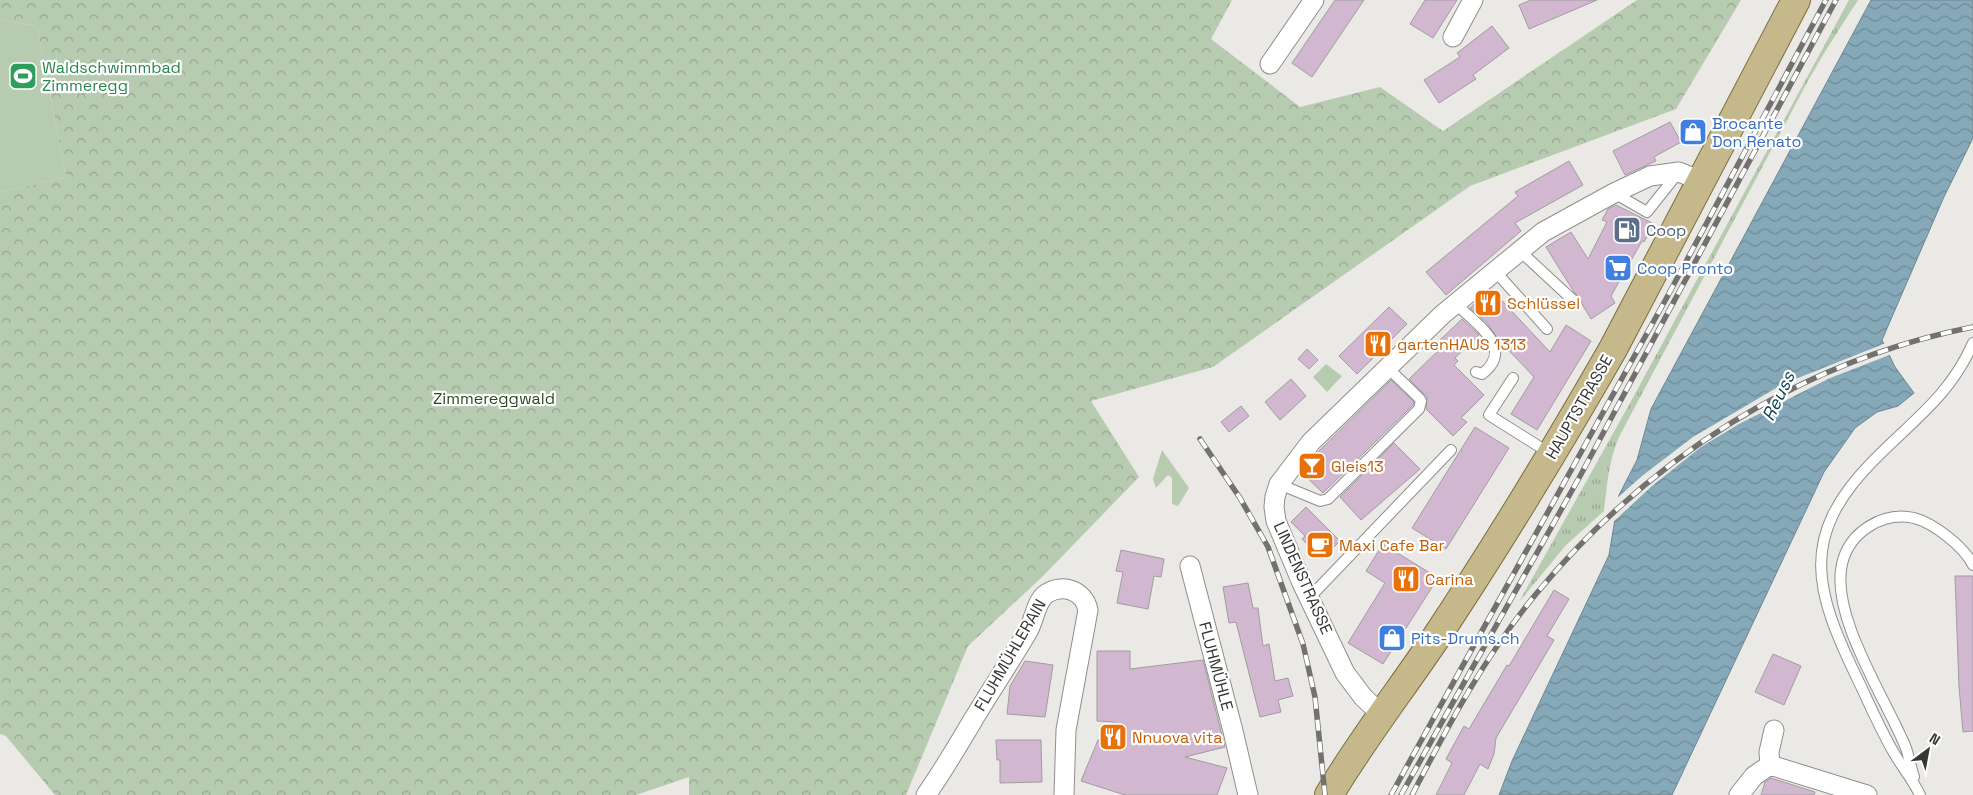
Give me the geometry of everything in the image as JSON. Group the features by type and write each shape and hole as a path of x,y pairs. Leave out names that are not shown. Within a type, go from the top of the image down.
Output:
{"main road":[{"name":"HAUPTSTRASSE","path":"1329,795 1440,632 1552,455 1613,349 1690,176 1796,0"}],"street":[{"path":"1270,64 1314,0"},
{"path":"1453,37 1473,0"},
{"name":"LINDENSTRASSE","path":"1382,715 1363,698 1345,673 1306,590 1276,521 1274,507 1279,484 1311,442 1388,368 1456,304 1544,232 1614,193 1650,176 1690,176"},
{"name":"FLUHMÜHLE","path":"1190,566 1248,795"},
{"name":"FLUHMÜHLERAIN","path":"931,793 1030,628 1045,594 1058,588 1071,589 1077,592 1084,598 1088,610 1066,730 1064,795"},
{"path":"1770,765 1769,752 1774,730"},
{"path":"1740,795 1754,776 1770,765"},
{"path":"1770,765 1867,795"}],"lane":[{"path":"1614,193 1647,212 1690,176"},
{"path":"1520,251 1574,302"},
{"path":"1495,271 1548,329"},
{"path":"1456,304 1490,336 1496,347 1496,357 1490,368 1482,374 1476,372"},
{"path":"1918,792 1894,752 1848,658 1826,607 1821,582 1822,544 1835,511 1845,494 1873,461 1929,409 1941,395 1959,371 1973,343"},
{"path":"1279,484 1320,501 1328,499 1419,409 1421,401 1419,398 1388,368"},
{"path":"1513,378 1489,415 1552,455"},
{"path":"1306,590 1451,450"},
{"path":"1918,792 1906,750 1849,627 1840,581 1842,564 1854,540 1874,523 1901,517 1916,518 1934,528 1955,542 1973,564"}],"green space":[{"name":"Zimmereggwald","path":"0,0 1232,0 1211,39 1300,107 1380,87 1443,131 1637,0 1741,0 1676,109 1470,186 1213,367 1091,401 1139,477 1044,575 968,646 906,795 689,795 689,777 636,795 55,795 6,736 0,734 0,192 66,177 37,26 0,20"},
{"path":"1849,0 1858,0 1809,79 1620,435 1607,481 1604,511 1566,545 1519,602 1630,403"},
{"name":"Waldschwimmbad Zimmeregg","path":"0,20 37,26 66,177 0,192"},
{"path":"1326,364 1342,376 1327,392 1313,377"},
{"path":"1162,450 1189,488 1178,506 1172,504 1172,478 1168,475 1156,488 1153,479"}],"water":[{"name":"Reuss","path":"1871,0 1973,0 1973,138 1943,199 1882,340 1895,367 1914,393 1898,406 1877,412 1855,428 1824,472 1672,795 1499,795 1512,761 1609,555 1619,495 1637,460 1651,409"}],"pier":[{"path":"1886,343 1892,354 1830,378 1739,424 1701,447 1652,486 1612,523 1615,500 1642,476 1693,437 1783,384"}],"building":[{"path":"1335,0 1364,0 1312,77 1292,63"},
{"path":"1425,0 1457,0 1433,38 1410,24"},
{"path":"1531,0 1597,0 1529,29 1519,5"},
{"path":"1492,26 1509,48 1473,75 1476,79 1439,103 1424,80 1460,57 1457,53"},
{"path":"1670,122 1681,142 1654,157 1656,161 1625,175 1613,151"},
{"path":"1569,161 1583,185 1515,223 1521,231 1446,295 1426,272 1518,196 1515,192"},
{"path":"1616,205 1654,224 1644,242 1642,241 1611,296 1615,303 1591,319 1581,300 1546,247 1571,232 1588,259 1607,222 1602,220 1608,209"},
{"path":"1491,289 1550,352 1566,325 1591,341 1537,430 1511,414 1534,377 1498,339 1487,323 1470,308"},
{"path":"1389,307 1407,324 1357,374 1339,356"},
{"path":"1462,319 1479,335 1455,358 1458,361 1454,365 1484,395 1461,418 1467,422 1453,436 1426,409 1427,397 1409,379 1444,345 1440,340"},
{"path":"1307,349 1318,360 1309,369 1298,359"},
{"path":"1291,379 1306,396 1280,420 1265,402"},
{"path":"1391,380 1414,402 1413,405 1323,493 1302,473 1316,454"},
{"path":"1241,406 1249,416 1229,432 1221,422"},
{"path":"1475,427 1509,448 1446,549 1412,528"},
{"path":"1394,443 1420,469 1361,520 1340,497"},
{"path":"1306,507 1340,541 1322,559 1302,539 1305,536 1291,522"},
{"path":"1383,544 1438,578 1383,664 1348,643 1385,583 1366,571"},
{"path":"1121,550 1164,559 1161,577 1154,576 1148,609 1117,603 1123,572 1116,571"},
{"path":"1955,576 1973,576 1973,731 1963,732 1959,687"},
{"path":"1248,583 1253,608 1258,608 1263,646 1269,644 1275,681 1288,678 1293,696 1278,700 1281,712 1260,717 1236,622 1229,623 1223,587"},
{"path":"1554,590 1569,599 1547,636 1554,640 1496,738 1494,754 1488,769 1480,764 1464,795 1436,795 1452,763 1446,759 1464,726 1469,729"},
{"path":"1097,651 1130,651 1130,669 1203,660 1225,747 1185,757 1227,768 1217,795 1125,795 1081,781 1098,740 1114,740 1114,722 1097,721"},
{"path":"1773,654 1801,666 1784,705 1755,692"},
{"path":"1025,661 1053,665 1045,717 1007,714 1010,686"},
{"path":"996,740 1041,740 1042,782 1000,783 1000,760 997,760"},
{"path":"1771,778 1815,792 1814,795 1761,795 1765,782"}],"railway":[{"path":"1391,795 1666,299 1826,0"},
{"path":"1401,795 1579,478 1836,0"},
{"path":"1412,795 1469,691 1518,617 1580,545 1627,500 1678,459 1732,423 1788,391 1847,364 1909,343 1973,327"},
{"path":"1200,439 1240,498 1268,547 1303,644 1315,697 1325,795"}],"place":[{"name":"Waldschwimmbad Zimmeregg","path":"23,76"},
{"name":"Brocante Don Renato","path":"1693,132"},
{"name":"Coop","path":"1627,230"},
{"name":"Coop Pronto","path":"1618,268"},
{"name":"Schlüssel","path":"1488,303"},
{"name":"gartenHAUS 1313","path":"1378,344"},
{"name":"Gleis13","path":"1312,466"},
{"name":"Maxi Cafe Bar","path":"1320,545"},
{"name":"Carina","path":"1406,579"},
{"name":"Pits-Drums.ch","path":"1392,638"},
{"name":"Nnuova vita","path":"1113,737"}]}
